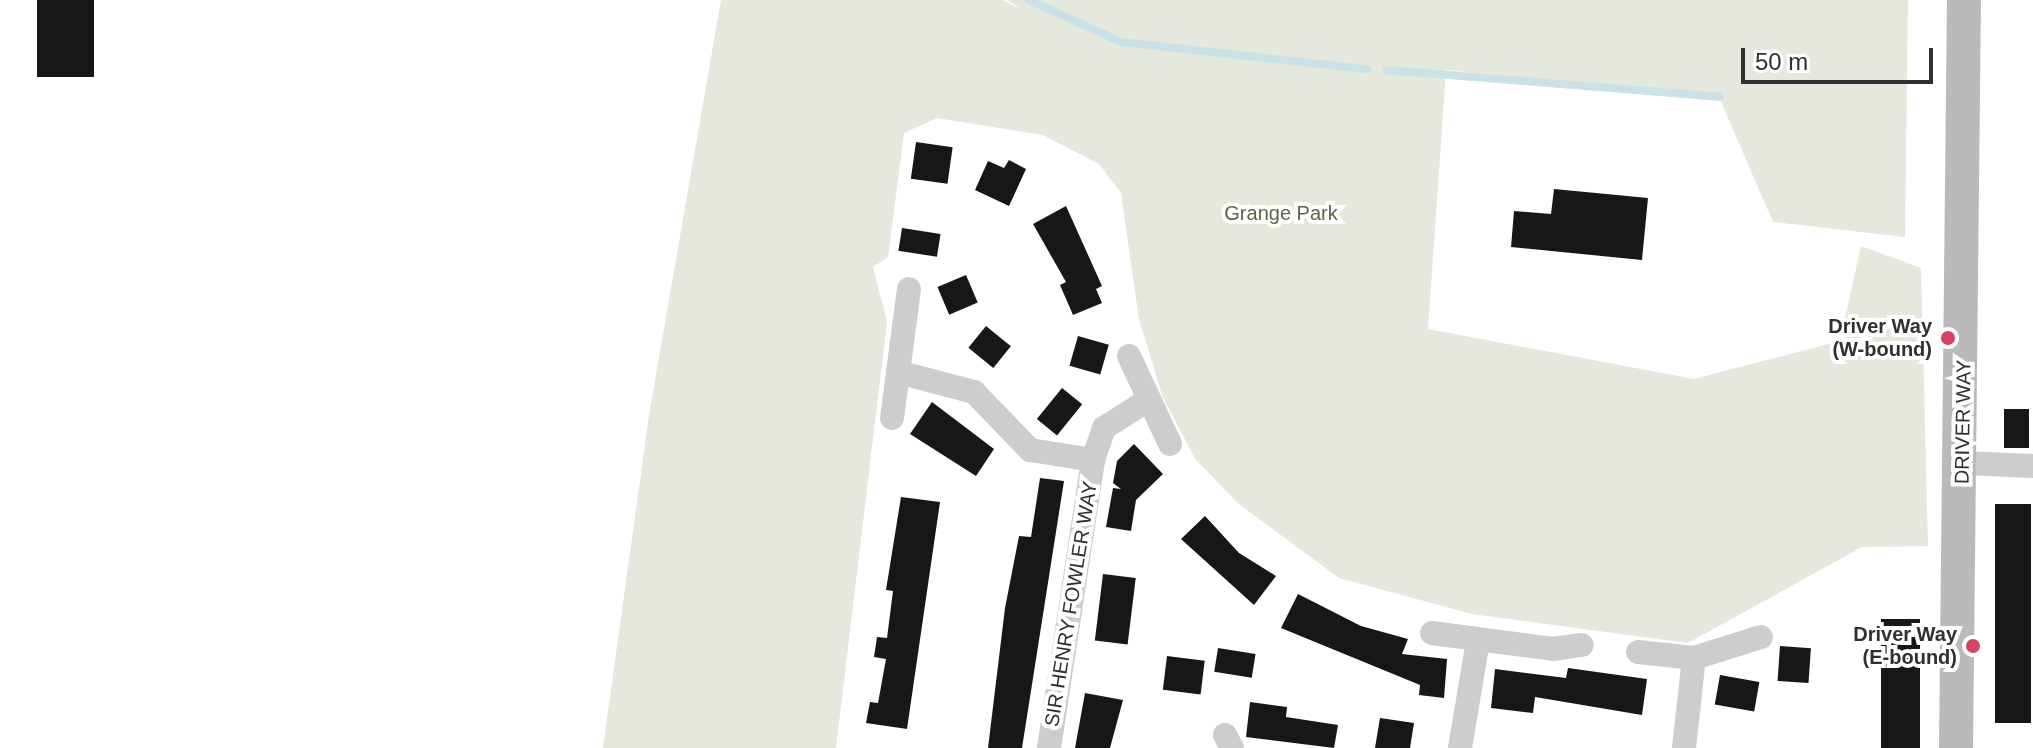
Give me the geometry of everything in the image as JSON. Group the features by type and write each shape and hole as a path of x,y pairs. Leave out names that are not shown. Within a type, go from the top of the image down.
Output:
{"main road":[{"name":"DRIVER WAY","path":"1956,748 1963,463 1964,0"}],"street":[{"path":"892,418 909,289"},
{"path":"1129,356 1170,444"},
{"name":"SIR HENRY FOWLER WAY","path":"898,372 974,392 1030,450 1093,460"},
{"name":"SIR HENRY FOWLER WAY","path":"1049,748 1093,460 1104,428 1148,400"},
{"path":"1963,463 2033,466"},
{"path":"1432,633 1553,649 1582,645"},
{"path":"1638,652 1694,658 1761,637"},
{"path":"1460,748 1478,640"},
{"path":"1684,748 1694,658"}],"green space":[{"name":"Grange Park","path":"721,0 1003,0 1023,11 1007,0 1908,0 1905,237 1773,222 1719,97 1446,70 1428,329 1694,379 1840,341 1861,246 1921,268 1928,546 1862,547 1688,643 1472,614 1339,578 1239,504 1196,460 1163,398 1139,319 1121,193 1099,164 1043,135 937,118 904,133 888,257 873,267 887,322 836,748 603,748 649,415"}],"building":[{"path":"37,0 94,0 94,77 37,77"},
{"path":"916,142 953,147 947,184 911,179"},
{"path":"1009,160 1026,169 1009,206 975,190 988,161 1004,168"},
{"path":"1554,189 1648,198 1642,260 1511,247 1514,211 1551,214"},
{"path":"1066,206 1102,286 1096,289 1102,303 1073,315 1060,285 1066,282 1033,224"},
{"path":"902,228 941,234 937,257 898,251"},
{"path":"966,275 978,303 949,315 937,287"},
{"path":"986,326 1011,346 993,368 968,348"},
{"path":"1078,336 1109,345 1100,375 1069,366"},
{"path":"1062,388 1082,404 1057,435 1037,419"},
{"path":"932,402 994,449 976,476 910,434"},
{"path":"2004,409 2029,409 2029,448 2004,448"},
{"path":"1134,444 1163,474 1136,500 1131,531 1106,527 1113,488 1121,489 1113,483 1117,461"},
{"path":"1040,478 1064,481 1022,748 988,748 1005,608 1019,536 1031,537"},
{"path":"901,497 940,502 907,729 866,723 870,702 878,703 886,659 874,657 877,637 887,638 893,591 886,590"},
{"path":"1995,504 2031,504 2031,723 1995,723"},
{"path":"1205,516 1239,553 1276,576 1254,605 1181,539"},
{"path":"1103,574 1136,578 1128,645 1095,641"},
{"path":"1298,594 1361,626 1408,639 1402,654 1447,659 1444,698 1419,695 1420,685 1281,628"},
{"path":"1881,619 1920,619 1920,748 1881,748"},
{"path":"1780,646 1811,648 1808,683 1778,681"},
{"path":"1218,648 1256,654 1252,678 1214,672"},
{"path":"1167,656 1205,661 1201,694 1163,690"},
{"path":"1568,668 1647,679 1642,715 1535,697 1533,713 1491,708 1495,669 1566,678"},
{"path":"1720,675 1759,682 1754,711 1715,705"},
{"path":"1085,693 1123,700 1110,748 1075,748"},
{"path":"1250,702 1287,707 1286,717 1338,725 1334,748 1246,737"},
{"path":"1380,718 1414,723 1410,748 1375,748"}],"waterway":[{"path":"1029,0 1121,42 1367,69"},
{"path":"1387,70 1719,97"}],"place":[{"name":"Driver Way (W-bound)","path":"1948,338"},
{"name":"Driver Way (E-bound)","path":"1973,646"}]}
